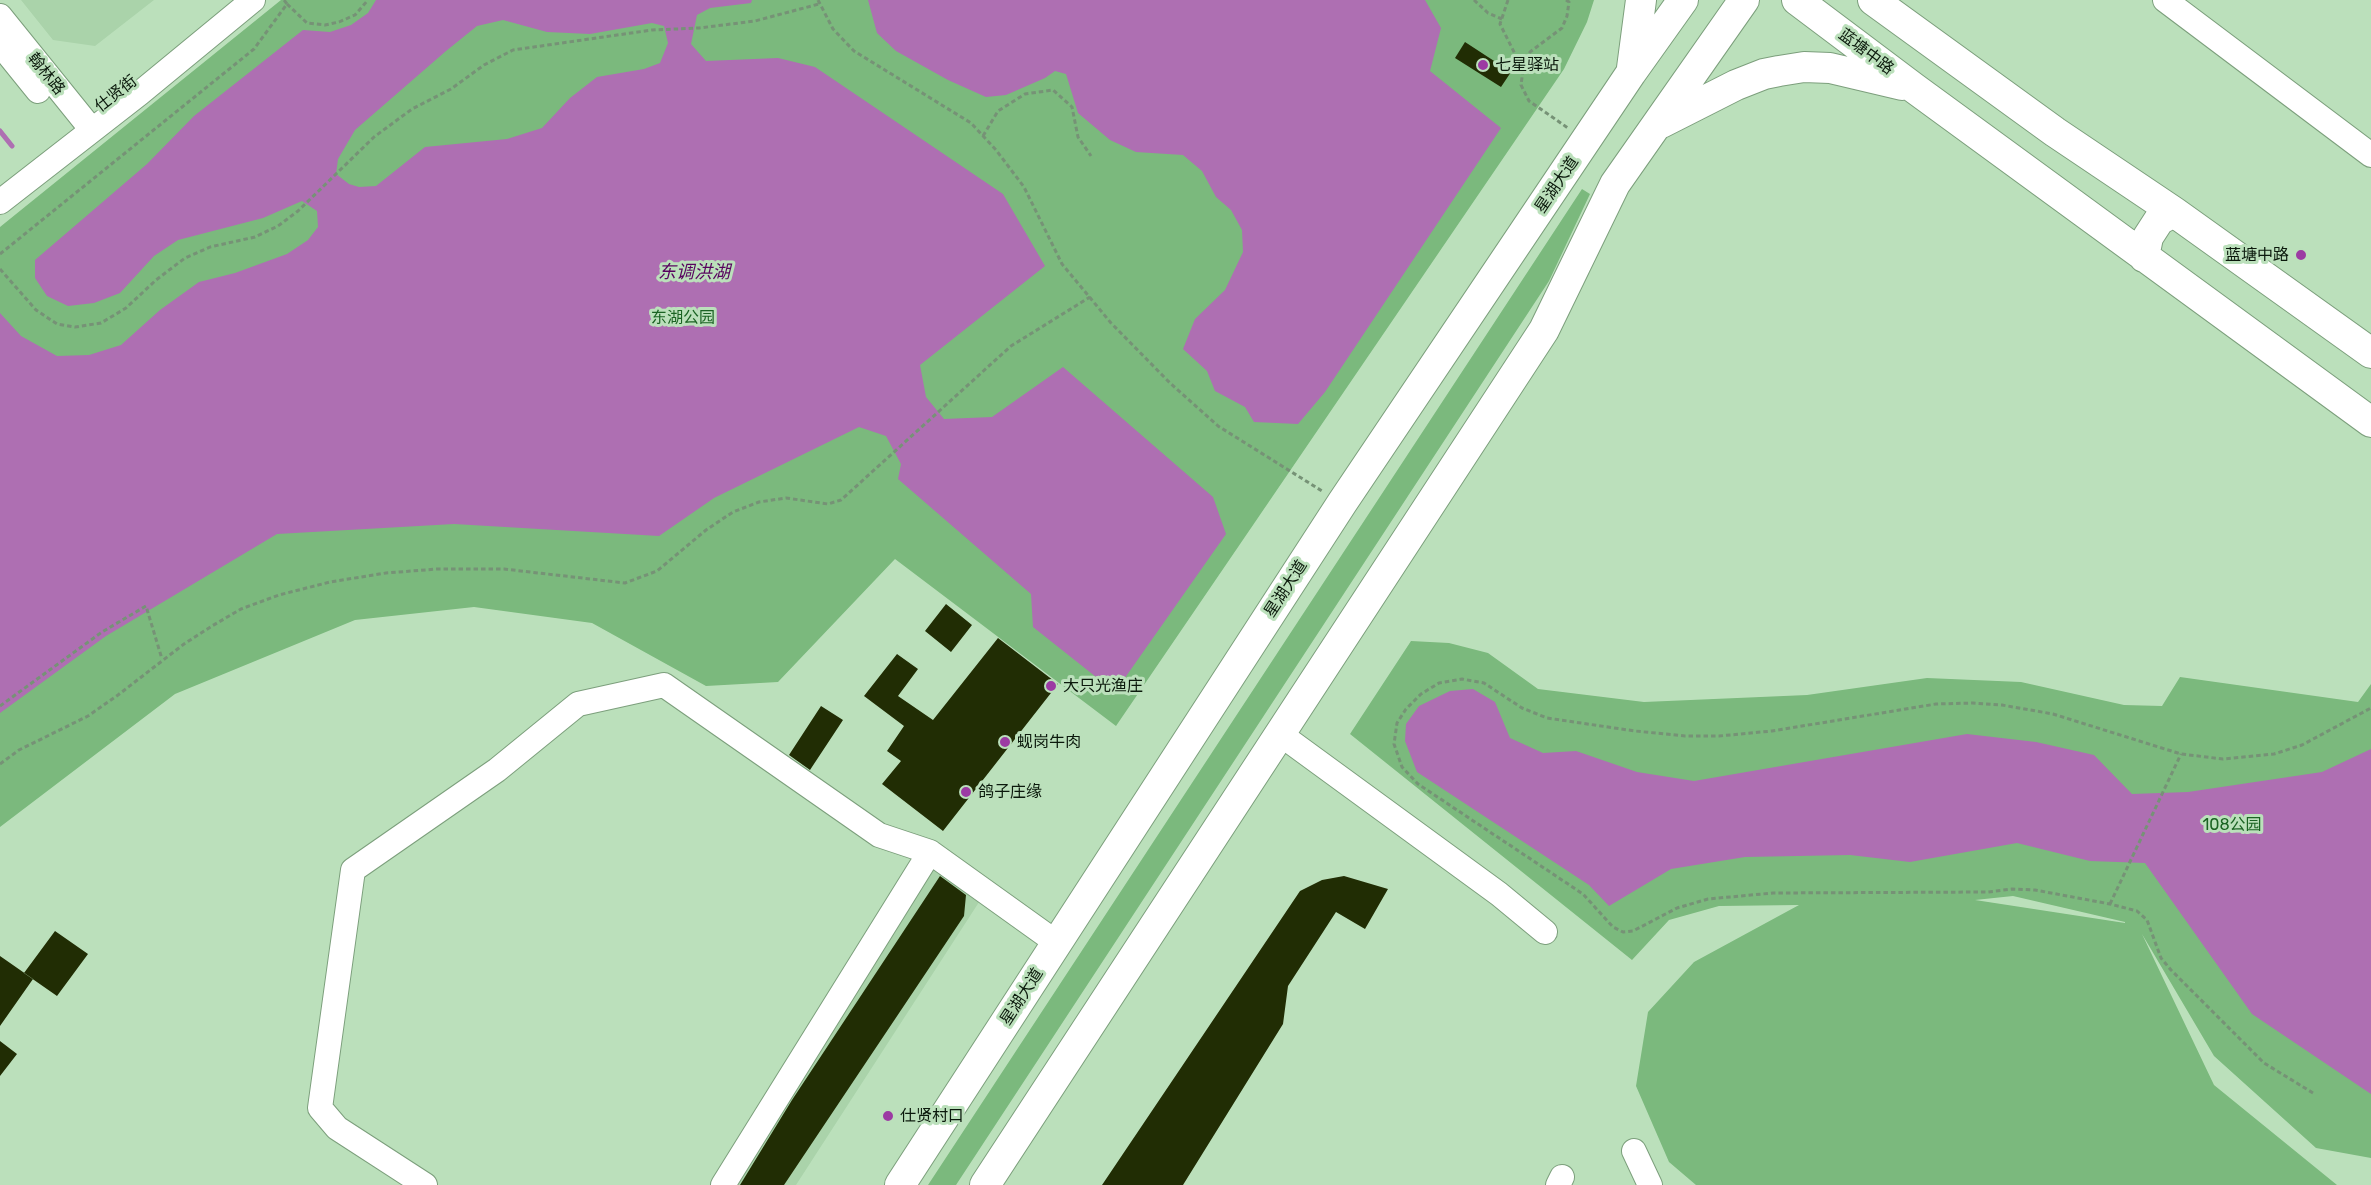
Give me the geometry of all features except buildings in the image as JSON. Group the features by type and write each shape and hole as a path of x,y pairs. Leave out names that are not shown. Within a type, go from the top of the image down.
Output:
{"main road":[{"path":"1631,73 1641,0"},
{"name":"星湖大道","path":"900,1185 1342,503 1631,73 1683,0"},
{"path":"985,1185 1544,330 1615,184 1744,0"},
{"name":"蓝塘中路","path":"1797,0 2371,422"},
{"path":"1873,0 2055,132 2174,212 2371,353"},
{"path":"1909,0 1933,43"},
{"path":"1658,124 1736,85 1764,74 1804,67 1830,68 1914,88"},
{"path":"1581,148 1615,184"},
{"path":"2144,257 2148,237 2159,220 2174,212"}],"street":[{"name":"仕贤街","path":"0,182 81,130 130,83 227,0"},
{"path":"0,202 81,130 253,0"},
{"path":"2165,0 2371,155"},
{"name":"翰林路","path":"0,16 81,130"},
{"name":"翰林路","path":"0,44 81,130"},
{"path":"425,1185 337,1128 320,1108 353,870 497,770 578,704 664,685 879,835 930,852 1057,943"},
{"path":"1280,734 1499,894 1545,932"},
{"path":"723,1185 930,852"},
{"path":"1634,1151 1650,1185"}],"path":[{"path":"0,254 255,49 285,2 307,23 325,24 339,22 355,15 368,0"},
{"path":"1474,0 1488,13 1502,19"},
{"path":"1508,0 1500,24 1522,70"},
{"path":"1566,0 1569,2 1568,16 1562,28 1530,52 1522,70 1521,85 1529,101 1581,148"},
{"path":"0,268 36,310 57,324 75,327 101,323 126,308 156,280 185,258 210,247 255,237 278,226 298,211 374,137 412,109 451,89 484,65 513,50 652,30 699,28 755,21 819,2 832,29 854,51 971,123 983,136 1024,187 1062,264 1111,323 1171,384 1218,426 1342,503"},
{"path":"983,136 998,111 1025,94 1053,90 1072,107 1078,137 1091,156"},
{"path":"0,764 19,750 88,716 193,638 241,609 279,595 330,582 406,571 504,569 625,583 657,571 706,530 733,512 759,502 786,498 828,504 841,500 1011,346 1090,297"},
{"path":"0,706 102,632 146,606 163,660"},
{"path":"2313,1093 2264,1063 2171,970 2161,958 2147,920 2138,911 2110,904 2035,890 2012,889 1988,892 1773,893 1708,899 1677,908 1633,931 1623,932 1613,927 1583,894 1418,784 1402,767 1394,744 1397,723 1406,709 1421,694 1439,683 1462,679 1484,683 1522,708 1547,718 1635,731 1686,736 1719,736 1936,704 1973,703 2002,705 2053,714 2181,754 2223,759 2274,754 2302,746 2371,708"},
{"path":"2110,904 2181,754"}],"shaded area":[{"path":"21,0 154,0 95,46 53,40"},
{"path":"920,860 981,899 796,1185 710,1185"}],"green space":[{"name":"东湖公园","path":"281,0 1594,0 1587,22 1564,69 1116,726 895,559 778,682 706,686 592,623 474,607 355,620 175,694 0,827 0,227"},
{"path":"1582,189 1590,194 1549,281 956,1185 928,1185"},
{"name":"108公园","path":"1411,641 1449,643 1488,653 1538,689 1644,702 1807,695 1927,678 2021,682 2124,705 2162,706 2180,677 2358,702 2371,684 2371,1158 2316,1148 2214,1056 2142,934 2214,1085 2337,1185 1696,1185 1669,1162 1636,1086 1648,1012 1694,962 1799,905 1719,906 1669,920 1632,960 1350,734","holes":["2013,896 2125,923 1975,900"]}],"water":[{"name":"东调洪湖","path":"376,0 752,0 751,3 710,8 697,15 691,44 706,61 778,58 815,67 1003,194 1045,266 920,365 926,397 944,419 992,417 1063,367 1213,497 1226,534 1115,692 1033,627 1031,594 898,479 901,464 886,436 859,427 714,498 659,536 454,524 277,534 106,636 0,713 0,313 21,336 57,356 89,355 121,345 160,310 199,282 235,273 287,254 308,240 318,227 317,211 302,201 263,218 178,240 154,256 120,293 94,303 68,306 47,296 35,278 35,260 147,164 194,116 303,30 330,32 351,25 368,13","holes":["503,20 547,32 590,34 652,23 664,26 668,43 660,63 644,69 597,77 570,98 542,128 507,139 425,147 376,186 359,187 349,184 336,174 338,159 355,130 477,26"]},
{"path":"868,0 1425,0 1441,28 1430,71 1501,128 1325,392 1298,424 1254,422 1245,407 1215,391 1207,371 1183,349 1195,319 1225,290 1243,252 1242,230 1231,210 1216,197 1202,171 1183,155 1136,152 1110,140 1078,113 1066,74 1055,71 1045,78 1006,95 986,97 948,80 896,51 877,33"},
{"path":"1473,689 1495,702 1510,738 1543,753 1576,751 1637,772 1694,781 1967,734 2036,742 2094,755 2132,794 2188,792 2322,772 2371,749 2371,1094 2252,1014 2145,863 2090,861 2017,843 1910,862 1850,855 1745,857 1671,869 1609,906 1589,885 1417,772 1405,741 1406,724 1419,706 1450,691"}],"waterway":[{"path":"0,131 12,146"}],"place":[{"name":"七星驿站","path":"1483,65"},
{"name":"蓝塘中路","path":"2301,255"},
{"name":"大只光渔庄","path":"1051,686"},
{"name":"蚬岗牛肉","path":"1005,742"},
{"name":"鸽子庄缘","path":"966,792"},
{"name":"仕贤村口","path":"888,1116"}]}
